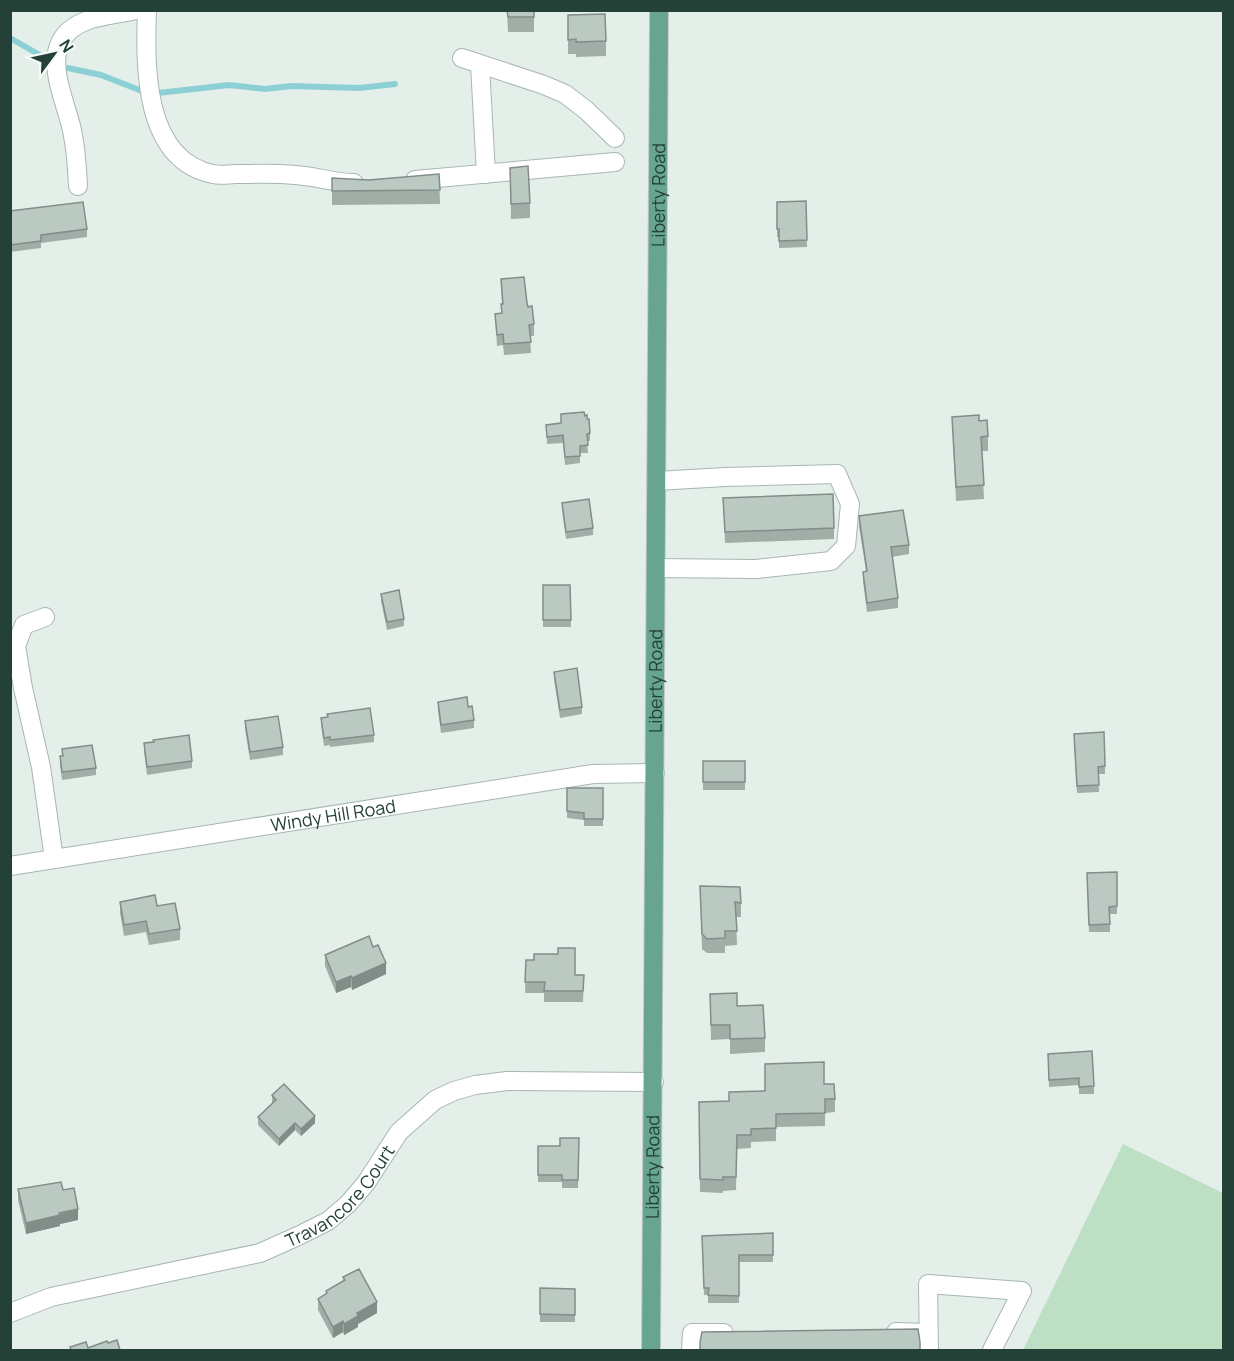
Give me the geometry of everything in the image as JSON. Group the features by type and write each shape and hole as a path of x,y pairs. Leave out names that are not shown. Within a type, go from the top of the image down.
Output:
{"main road":[{"name":"Liberty Road","path":"651,1350 659,10"}],"street":[{"path":"78,186 75,146 55,71 57,52 72,29 87,20 136,10"},
{"path":"147,10 147,77 153,107 162,131 174,151 191,166 213,174 296,175 342,183 373,183"},
{"path":"486,174 471,62 544,84 565,94 586,110 615,138"},
{"path":"395,182 615,162"},
{"path":"656,481 837,474 850,504 846,546 831,561 756,569 656,568"},
{"path":"45,617 24,625 16,646 41,767 54,859"},
{"name":"Windy Hill Road","path":"10,866 593,774 655,773"},
{"name":"Travancore Court","path":"10,1313 62,1295 260,1253 328,1221 348,1204 366,1183 399,1132 435,1101 454,1091 475,1085 507,1081 654,1082"},
{"path":"881,1332 928,1342 928,1284 1022,1291 992,1350"},
{"path":"692,1350 692,1333 746,1333"}],"green space":[{"path":"1123,1144 1223,1193 1223,1350 1023,1350"}],"building":[{"path":"507,10 534,10 534,17 508,17"},
{"path":"605,14 606,41 568,40 568,15"},
{"path":"528,166 530,203 511,204 510,168"},
{"path":"439,174 440,190 332,191 332,178 369,180"},
{"path":"806,201 807,240 779,241 777,202"},
{"path":"83,202 87,229 41,235 41,241 10,245 10,211"},
{"path":"524,277 527,303 528,307 532,306 534,324 529,325 531,342 504,344 503,334 497,335 495,314 502,313 501,279"},
{"path":"584,412 589,419 588,445 580,446 580,456 565,457 563,435 547,437 546,425 561,423 561,414"},
{"path":"979,415 979,421 987,420 988,436 981,437 984,485 956,487 952,417"},
{"path":"833,494 834,528 725,532 723,498"},
{"path":"589,499 593,528 566,532 562,503"},
{"path":"903,510 909,545 891,547 898,598 867,603 863,572 867,571 859,516"},
{"path":"543,585 570,585 571,620 543,620"},
{"path":"399,590 404,619 387,622 381,594"},
{"path":"577,668 582,707 560,710 554,672"},
{"path":"467,697 468,707 472,706 474,720 441,725 438,702"},
{"path":"370,708 374,735 330,740 330,737 324,738 321,718 328,717 327,714"},
{"path":"278,716 283,747 250,752 245,721"},
{"path":"1104,732 1105,766 1098,767 1099,785 1077,786 1074,734"},
{"path":"189,735 192,761 147,767 144,743"},
{"path":"92,745 96,768 62,772 60,756 63,756 62,749"},
{"path":"703,761 745,761 745,782 703,782"},
{"path":"567,788 603,788 603,819 584,819 584,813 567,811"},
{"path":"1117,872 1117,906 1109,907 1110,924 1089,925 1087,873"},
{"path":"700,886 740,887 741,903 735,902 737,931 725,931 725,938 707,939 702,934"},
{"path":"155,895 157,906 175,903 180,929 149,934 146,921 124,925 120,902"},
{"path":"369,936 373,947 378,945 386,963 352,978 351,976 336,982 325,955"},
{"path":"558,948 575,948 575,975 584,975 583,991 544,991 545,982 525,982 526,960 534,960 534,954 558,954"},
{"path":"737,993 737,1006 763,1005 765,1038 730,1039 730,1025 711,1025 710,994"},
{"path":"1092,1051 1094,1086 1079,1087 1079,1078 1049,1080 1048,1054"},
{"path":"824,1062 824,1084 834,1084 835,1099 825,1099 825,1113 776,1114 776,1128 751,1129 751,1135 737,1135 736,1177 723,1177 723,1180 700,1179 699,1102 729,1101 729,1092 765,1091 765,1064"},
{"path":"284,1084 315,1116 301,1129 295,1123 279,1139 258,1117 276,1100 272,1095"},
{"path":"560,1138 579,1138 578,1180 562,1180 562,1175 538,1175 538,1146 560,1146"},
{"path":"61,1182 63,1190 74,1188 78,1209 26,1223 18,1189"},
{"path":"773,1233 773,1255 739,1255 739,1296 708,1295 709,1288 704,1288 702,1236"},
{"path":"359,1269 377,1302 357,1313 358,1316 344,1324 343,1321 333,1327 318,1299 327,1293 326,1291 345,1280 343,1277"},
{"path":"540,1288 575,1289 575,1315 540,1314"},
{"path":"918,1329 920,1350 700,1350 702,1332"},
{"path":"117,1340 120,1350 71,1350 70,1347 86,1342 88,1348"}],"waterway":[{"path":"10,38 45,58"},
{"path":"68,68 101,75 142,91"},
{"path":"158,93 229,85 265,89 291,86 359,88 395,84"}]}
